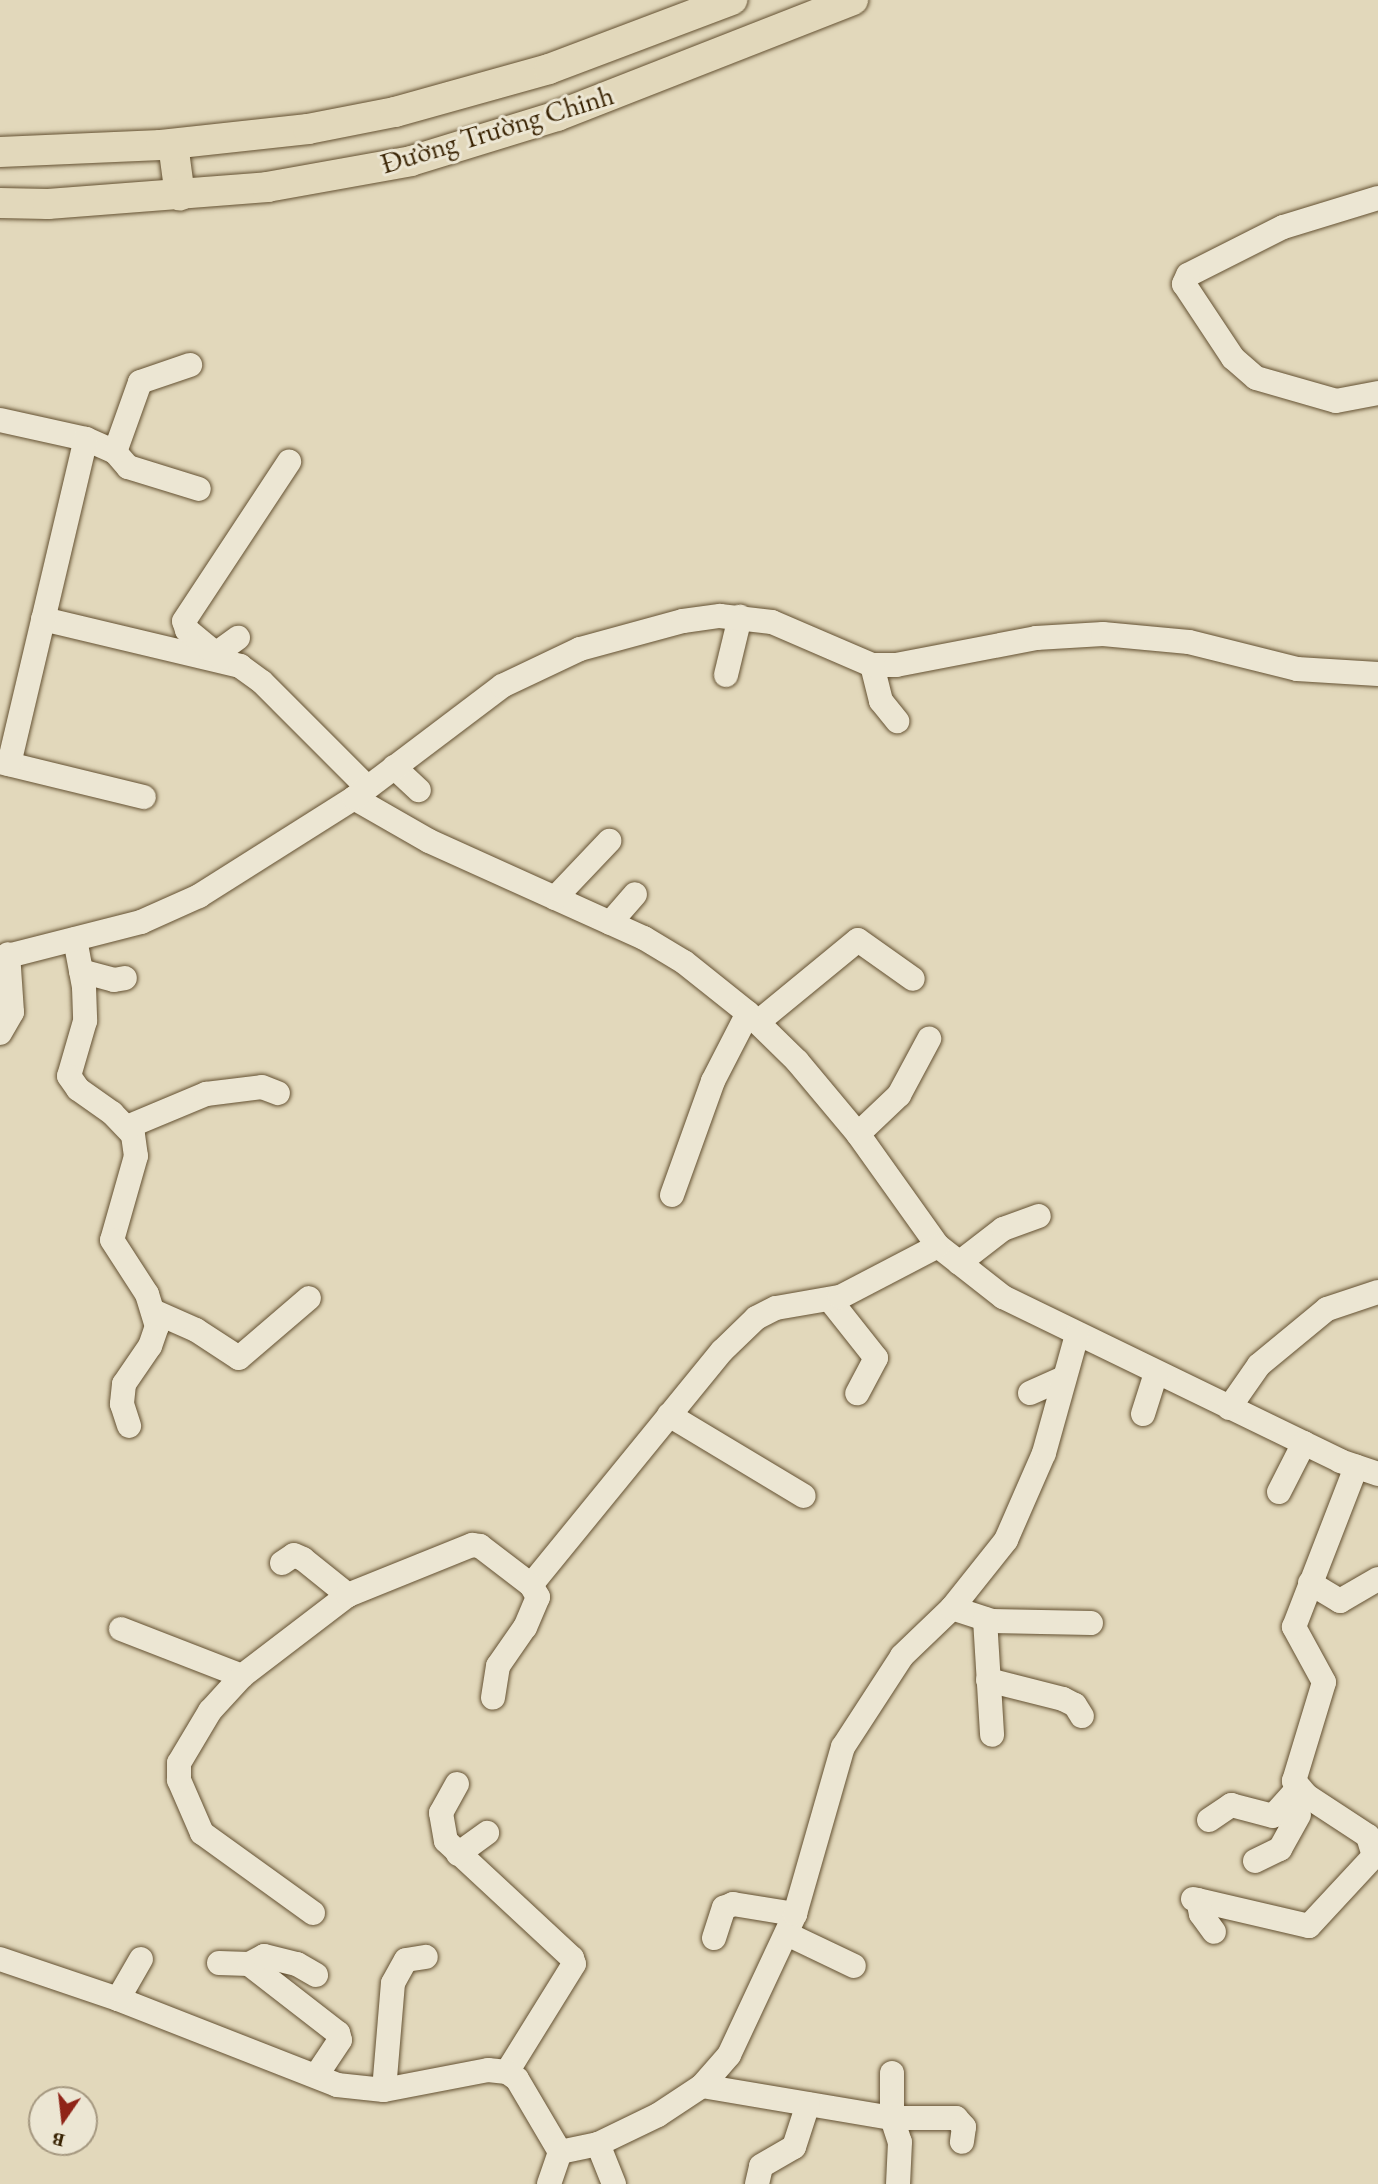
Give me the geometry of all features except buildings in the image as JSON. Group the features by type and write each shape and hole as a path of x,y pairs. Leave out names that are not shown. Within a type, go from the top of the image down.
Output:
{"main road":[{"name":"Đường Trường Chinh","path":"0,152 48,153 173,144 308,129 395,112 549,69 732,0"},
{"name":"Đường Trường Chinh","path":"0,203 180,196 267,187 411,161 557,116 853,0"},
{"path":"173,144 180,196"}],"street":[{"path":"1378,198 1283,228 1188,275 1184,284 1233,358 1256,378 1336,401 1378,393"},
{"path":"115,452 140,383 190,365"},
{"path":"0,420 86,439 115,452 128,467 200,489"},
{"path":"86,439 5,763 144,797"},
{"path":"289,462 184,621 187,631 220,657 262,682 360,792 429,841 610,923 684,962 753,1018 858,1134 938,1246 1003,1297 1229,1408 1367,1470 1310,1583 1294,1632 1316,1661 1324,1682 1295,1772 1302,1801 1280,1849 1255,1861"},
{"path":"726,675 740,617"},
{"path":"0,1033 12,1012 4,956 141,922 199,896 360,792 461,712 541,664 683,621 740,617 772,622 872,665 896,665 1036,638 1103,634 1189,642 1297,669 1378,674"},
{"path":"43,619 220,657"},
{"path":"220,657 238,638"},
{"path":"872,665 881,701 897,722"},
{"path":"394,767 419,790"},
{"path":"555,898 609,841"},
{"path":"610,923 635,894"},
{"path":"75,939 81,971 84,1028 69,1076 78,1089 127,1127 136,1156 112,1240 153,1311 156,1334 124,1384 122,1404 129,1426"},
{"path":"672,1195 713,1081 753,1018 858,940 913,979"},
{"path":"81,971 114,980 125,978"},
{"path":"858,1134 899,1096 929,1039"},
{"path":"127,1127 206,1094 262,1087 278,1093"},
{"path":"959,1263 1003,1229 1039,1216"},
{"path":"531,1585 670,1415 756,1318 776,1308 830,1300 938,1246"},
{"path":"1229,1408 1259,1366 1327,1309 1378,1292"},
{"path":"153,1311 196,1330 239,1358 309,1298"},
{"path":"830,1300 876,1358 857,1393"},
{"path":"560,2152 598,2144 658,2115 702,2085 729,2055 791,1924 835,1768 854,1725 902,1656 952,1608 1011,1530 1044,1453 1062,1379 1077,1335"},
{"path":"1143,1414 1156,1373"},
{"path":"1030,1393 1062,1379"},
{"path":"670,1415 804,1496"},
{"path":"1279,1492 1304,1443"},
{"path":"313,1913 202,1833 179,1780 186,1747 242,1676 348,1595 472,1545 480,1546 531,1585 538,1603 498,1665 493,1698"},
{"path":"282,1563 293,1555 303,1559 348,1595"},
{"path":"1310,1583 1340,1601 1378,1579"},
{"path":"952,1608 985,1619 1091,1623"},
{"path":"985,1619 992,1735"},
{"path":"121,1629 242,1676"},
{"path":"988,1680 1063,1699 1075,1704 1082,1716"},
{"path":"457,1784 441,1813 446,1841 572,1958 574,1964 508,2072"},
{"path":"1209,1820 1231,1805 1273,1816 1302,1801"},
{"path":"1214,1932 1201,1914 1196,1899 1299,1925 1317,1920 1338,1891 1370,1865 1374,1856 1368,1836 1302,1801"},
{"path":"458,1854 487,1833"},
{"path":"714,1938 724,1908 733,1904 791,1924 854,1966"},
{"path":"219,1963 249,1964 264,1956 298,1964 316,1975"},
{"path":"384,2090 395,1976 406,1961 426,1957"},
{"path":"0,1959 118,1998 337,2085 384,2090 488,2070 508,2072 517,2079 560,2152 549,2184"},
{"path":"118,1998 141,1959"},
{"path":"249,1964 338,2033 340,2040 316,2076"},
{"path":"892,2073 892,2118 900,2143 898,2184"},
{"path":"702,2085 892,2118 956,2118 964,2127 962,2142"},
{"path":"757,2184 761,2166 794,2147 808,2104"},
{"path":"598,2144 614,2184"}]}
